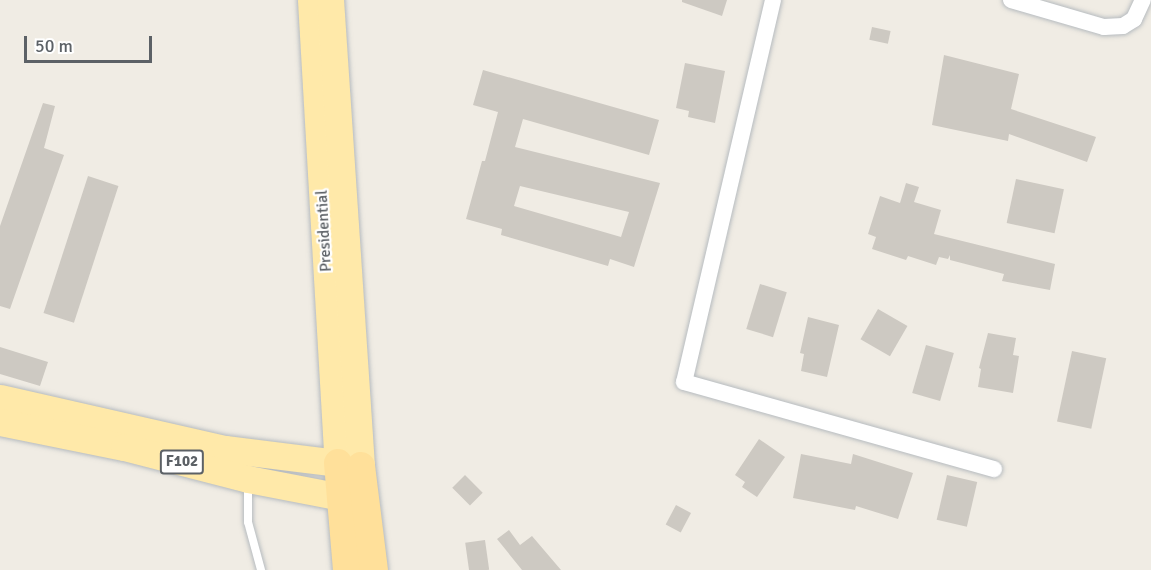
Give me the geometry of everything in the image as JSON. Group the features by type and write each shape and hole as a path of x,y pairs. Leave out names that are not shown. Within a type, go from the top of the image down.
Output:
{"highway":[{"path":"347,570 352,499 349,464"},
{"path":"352,499 374,570"}],"main road":[{"name":"Presidential","path":"311,0 349,464"},
{"path":"330,0 349,464"},
{"name":"F102","path":"0,398 225,449 349,464"},
{"name":"F102","path":"0,422 124,447 248,479 352,499"}],"street":[{"path":"773,0 684,382 994,469"},
{"path":"1011,0 1104,27 1123,26 1134,18 1143,0"}],"lane":[{"path":"248,479 248,522 261,570"}],"building":[{"path":"682,0 727,0 722,16 682,2"},
{"path":"872,27 891,31 888,44 869,40"},
{"path":"944,55 1019,74 1011,109 1096,137 1087,162 1009,134 1008,141 932,125"},
{"path":"685,63 725,71 715,123 688,117 689,111 676,108"},
{"path":"483,70 659,120 649,155 523,119 515,147 660,183 634,267 610,259 608,266 501,235 502,229 466,219 498,112 473,105","holes":["520,186 629,212 621,237 514,206"]},
{"path":"43,103 55,106 44,148 64,155 10,309 0,306 0,226"},
{"path":"88,176 118,186 74,323 44,313"},
{"path":"1016,179 1064,189 1055,233 1007,223"},
{"path":"906,183 919,187 914,202 941,210 934,234 1055,264 1050,290 1002,281 1004,274 950,260 950,255 948,259 939,257 936,265 908,256 906,260 872,249 876,237 868,234 880,196 900,203"},
{"path":"760,284 787,292 773,337 746,329"},
{"path":"878,309 907,326 890,356 860,339"},
{"path":"808,317 839,325 827,377 801,371 804,354 800,353"},
{"path":"988,333 1016,338 1013,355 1019,356 1013,393 978,387 981,369 979,368"},
{"path":"926,345 954,353 940,401 912,393"},
{"path":"0,347 48,362 40,386 0,374"},
{"path":"1072,351 1106,358 1091,429 1057,421"},
{"path":"759,439 785,457 757,497 742,487 745,482 735,475"},
{"path":"801,454 851,464 853,454 913,473 898,519 856,506 855,510 793,498"},
{"path":"465,475 483,493 470,505 452,488"},
{"path":"947,475 977,482 967,527 937,520"},
{"path":"676,505 691,513 681,532 666,524"},
{"path":"509,530 520,545 532,536 561,570 522,570 497,539"},
{"path":"485,540 489,570 469,570 465,543"}]}
